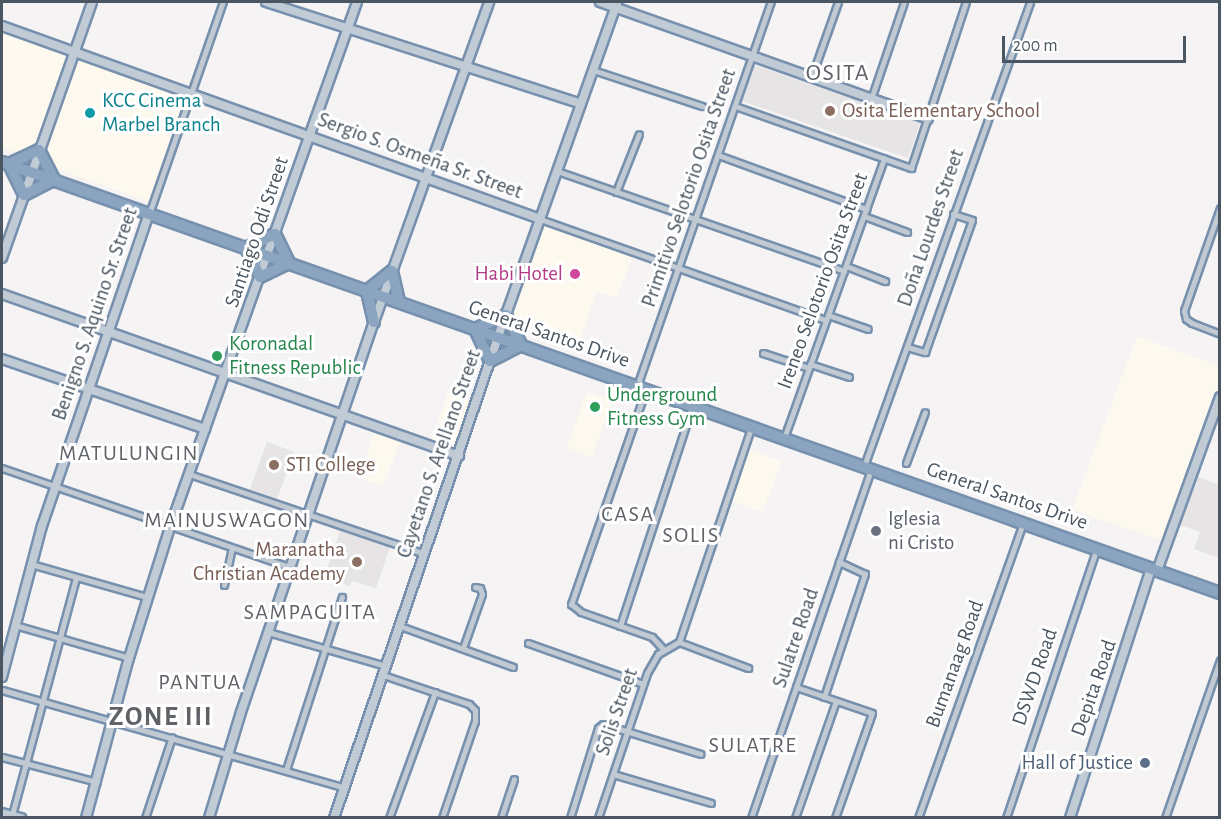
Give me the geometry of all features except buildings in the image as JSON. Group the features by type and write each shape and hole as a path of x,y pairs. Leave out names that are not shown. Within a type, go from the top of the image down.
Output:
{"highway":[{"path":"39,150 54,180 24,195 5,163 39,150"},
{"name":"General Santos Drive","path":"5,163 1220,592"},
{"path":"275,234 289,263 260,277 246,248 275,234"},
{"path":"374,322 367,291 392,271 399,302"},
{"path":"506,315 521,345 490,361 475,329 506,315"}],"street":[{"path":"2,258 92,2"},
{"name":"Benigno S. Aquino Sr. Street","path":"2,678 31,564 54,486 223,2"},
{"path":"266,2 581,104"},
{"name":"Santiago Odi Street","path":"86,818 129,658 170,527 357,2"},
{"path":"209,818 228,753 342,415 489,2"},
{"path":"600,2 616,4 811,78 928,119"},
{"name":"Primitivo Selotorio Osita Street","path":"620,626 573,609 572,602 640,408 642,388 679,268 771,2"},
{"path":"811,78 838,2"},
{"path":"871,99 904,2"},
{"name":"Ireneo Selotorio Osita Street","path":"784,438 884,158 911,168 966,2"},
{"name":"Doña Lourdes Street","path":"868,468 953,214 1030,2"},
{"name":"Cayetano S. Arellano Street","path":"334,818 498,337 616,4"},
{"name":"Sergio S. Osmeña Sr. Street","path":"2,26 679,268 868,329"},
{"path":"593,70 702,106"},
{"path":"735,106 884,158"},
{"path":"616,192 639,134"},
{"path":"718,155 866,209"},
{"path":"557,171 885,281"},
{"path":"1220,208 1184,311 1186,319 1192,323 1220,334"},
{"path":"907,347 925,352 972,220 953,214"},
{"path":"864,216 907,232"},
{"path":"2,294 459,456"},
{"path":"763,353 849,377"},
{"path":"2,359 205,429"},
{"name":"Depita Road","path":"1070,818 1154,570 1220,398"},
{"path":"663,649 654,638 620,626 693,405"},
{"path":"906,463 925,412"},
{"path":"748,668 679,642 752,426"},
{"path":"2,468 290,567"},
{"name":"Sulatre Road","path":"751,818 839,562 868,468"},
{"path":"189,474 425,554"},
{"name":"Bumanaag Road","path":"918,818 1023,523"},
{"path":"224,585 232,548"},
{"name":"DSWD Road","path":"1006,818 1096,548"},
{"path":"824,697 865,574 839,562"},
{"path":"31,564 147,597"},
{"path":"12,815 76,577"},
{"path":"463,648 482,594 480,588 475,587"},
{"path":"286,770 342,597"},
{"path":"15,625 129,658"},
{"path":"400,626 513,667"},
{"path":"268,632 386,666"},
{"name":"Solis Street","path":"598,816 654,658 663,649 679,642"},
{"path":"528,643 643,684"},
{"path":"1165,818 1220,660"},
{"path":"383,675 469,704 476,713 442,818"},
{"path":"796,687 872,713 835,818"},
{"path":"2,690 345,788"},
{"path":"389,818 435,693"},
{"path":"795,818 836,701"},
{"path":"570,818 598,728 606,724 701,754"},
{"path":"145,818 172,737"},
{"path":"2,757 97,782"},
{"path":"613,774 711,803"},
{"path":"501,818 514,779"},
{"path":"2,813 21,818"},
{"path":"598,816 606,818"}],"shaded area":[{"path":"2,30 68,53 33,148 21,154 2,148"},
{"path":"76,56 188,95 149,202 50,166 41,151"},
{"name":"Osita Elementary School","path":"754,65 920,122 908,158 742,101"},
{"name":"Habi Hotel","path":"542,224 633,257 616,298 596,292 580,340 510,315"},
{"path":"1137,336 1219,366 1219,391 1165,541 1072,510"},
{"path":"587,392 612,401 592,457 567,447"},
{"path":"448,393 471,401 454,448 432,440"},
{"path":"375,431 400,440 384,486 358,477"},
{"name":"STI College","path":"267,442 294,452 277,499 250,489"},
{"path":"747,448 782,462 762,512 727,498"},
{"path":"1194,475 1217,484 1219,478 1219,558 1194,549 1200,532 1177,524"},
{"name":"Maranatha Christian Academy","path":"340,531 390,547 376,588 352,581 349,586 324,578"}],"place":[{"name":"Osita Elementary School","path":"830,111"},
{"name":"KCC Cinema Marbel Branch","path":"90,113"},
{"name":"Habi Hotel","path":"575,274"},
{"name":"Koronadal Fitness Republic","path":"217,356"},
{"name":"Underground Fitness Gym","path":"595,407"},
{"name":"STI College","path":"274,465"},
{"name":"Iglesia ni Cristo","path":"876,531"},
{"name":"Maranatha Christian Academy","path":"357,562"},
{"name":"Hall of Justice","path":"1145,763"}],"district":[{"name":"OSITA","path":"838,74"},
{"name":"MATULUNGIN","path":"129,454"},
{"name":"CASA","path":"628,515"},
{"name":"MAINUSWAGON","path":"227,521"},
{"name":"SOLIS","path":"691,536"},
{"name":"SAMPAGUITA","path":"310,613"},
{"name":"PANTUA","path":"200,683"},
{"name":"ZONE III","path":"161,717"},
{"name":"SULATRE","path":"753,746"}]}
